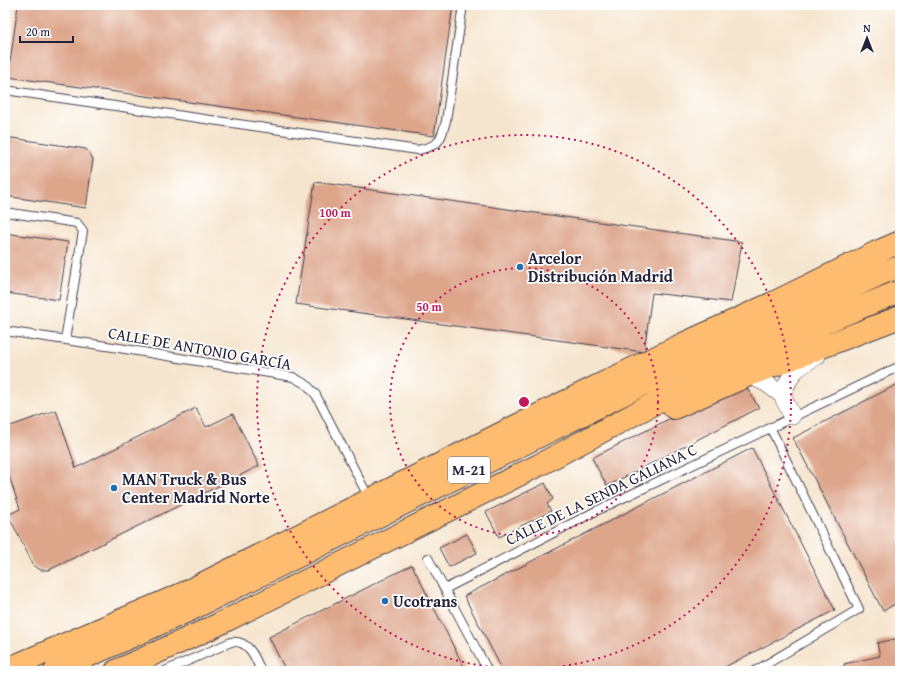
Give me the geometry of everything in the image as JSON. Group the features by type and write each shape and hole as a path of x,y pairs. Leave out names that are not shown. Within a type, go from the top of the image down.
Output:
{"highway":[{"path":"5,670 184,593 683,344 900,242"},
{"name":"M-21","path":"55,671 192,609 690,360 885,272 900,267"},
{"name":"M-21","path":"116,671 218,624 538,465 702,378 789,337 900,291"},
{"path":"538,465 749,375 900,316"}],"street":[{"path":"782,395 789,377 798,367 856,334"},
{"path":"749,375 766,383 782,395 792,416"}],"lane":[{"path":"5,90 418,150 433,147 441,138 446,121 462,5"},
{"path":"5,212 77,223 83,231 65,340"},
{"name":"CALLE DE ANTONIO GARCÍA","path":"5,331 293,377 307,385 316,395 370,499"},
{"name":"CALLE DE LA SENDA GALIANA C","path":"445,588 596,511 792,416 900,366"},
{"path":"755,671 860,609 770,427"},
{"path":"428,558 488,671"},
{"path":"165,671 231,642 238,641 252,652 261,671"}],"building":[{"path":"18,5 453,5 434,136 8,77"},
{"path":"5,137 86,149 93,159 86,208 5,196"},
{"name":"Arcelor Distribución Madrid","path":"315,182 742,242 731,302 652,293 644,352 296,304"},
{"path":"5,233 68,242 59,300 5,293"},
{"path":"900,383 900,601 883,611 793,438"},
{"path":"747,388 759,408 607,486 592,458 724,391"},
{"name":"MAN Truck & Bus Center Madrid Norte","path":"196,408 206,427 233,414 259,466 49,570 41,570 34,566 8,515 20,509 5,464 5,428 56,410 76,468"},
{"path":"752,448 835,610 717,671 503,671 464,596"},
{"path":"545,483 553,499 547,504 551,511 499,537 486,512"},
{"path":"467,534 477,553 449,567 439,548"},
{"name":"Ucotrans","path":"412,565 466,671 286,671 269,637"},
{"path":"900,638 900,671 845,671 844,664 880,656 877,643"}],"place":[{"name":"Arcelor Distribución Madrid","path":"520,267"},
{"name":"MAN Truck & Bus Center Madrid Norte","path":"114,488"},
{"name":"Ucotrans","path":"385,601"}]}
